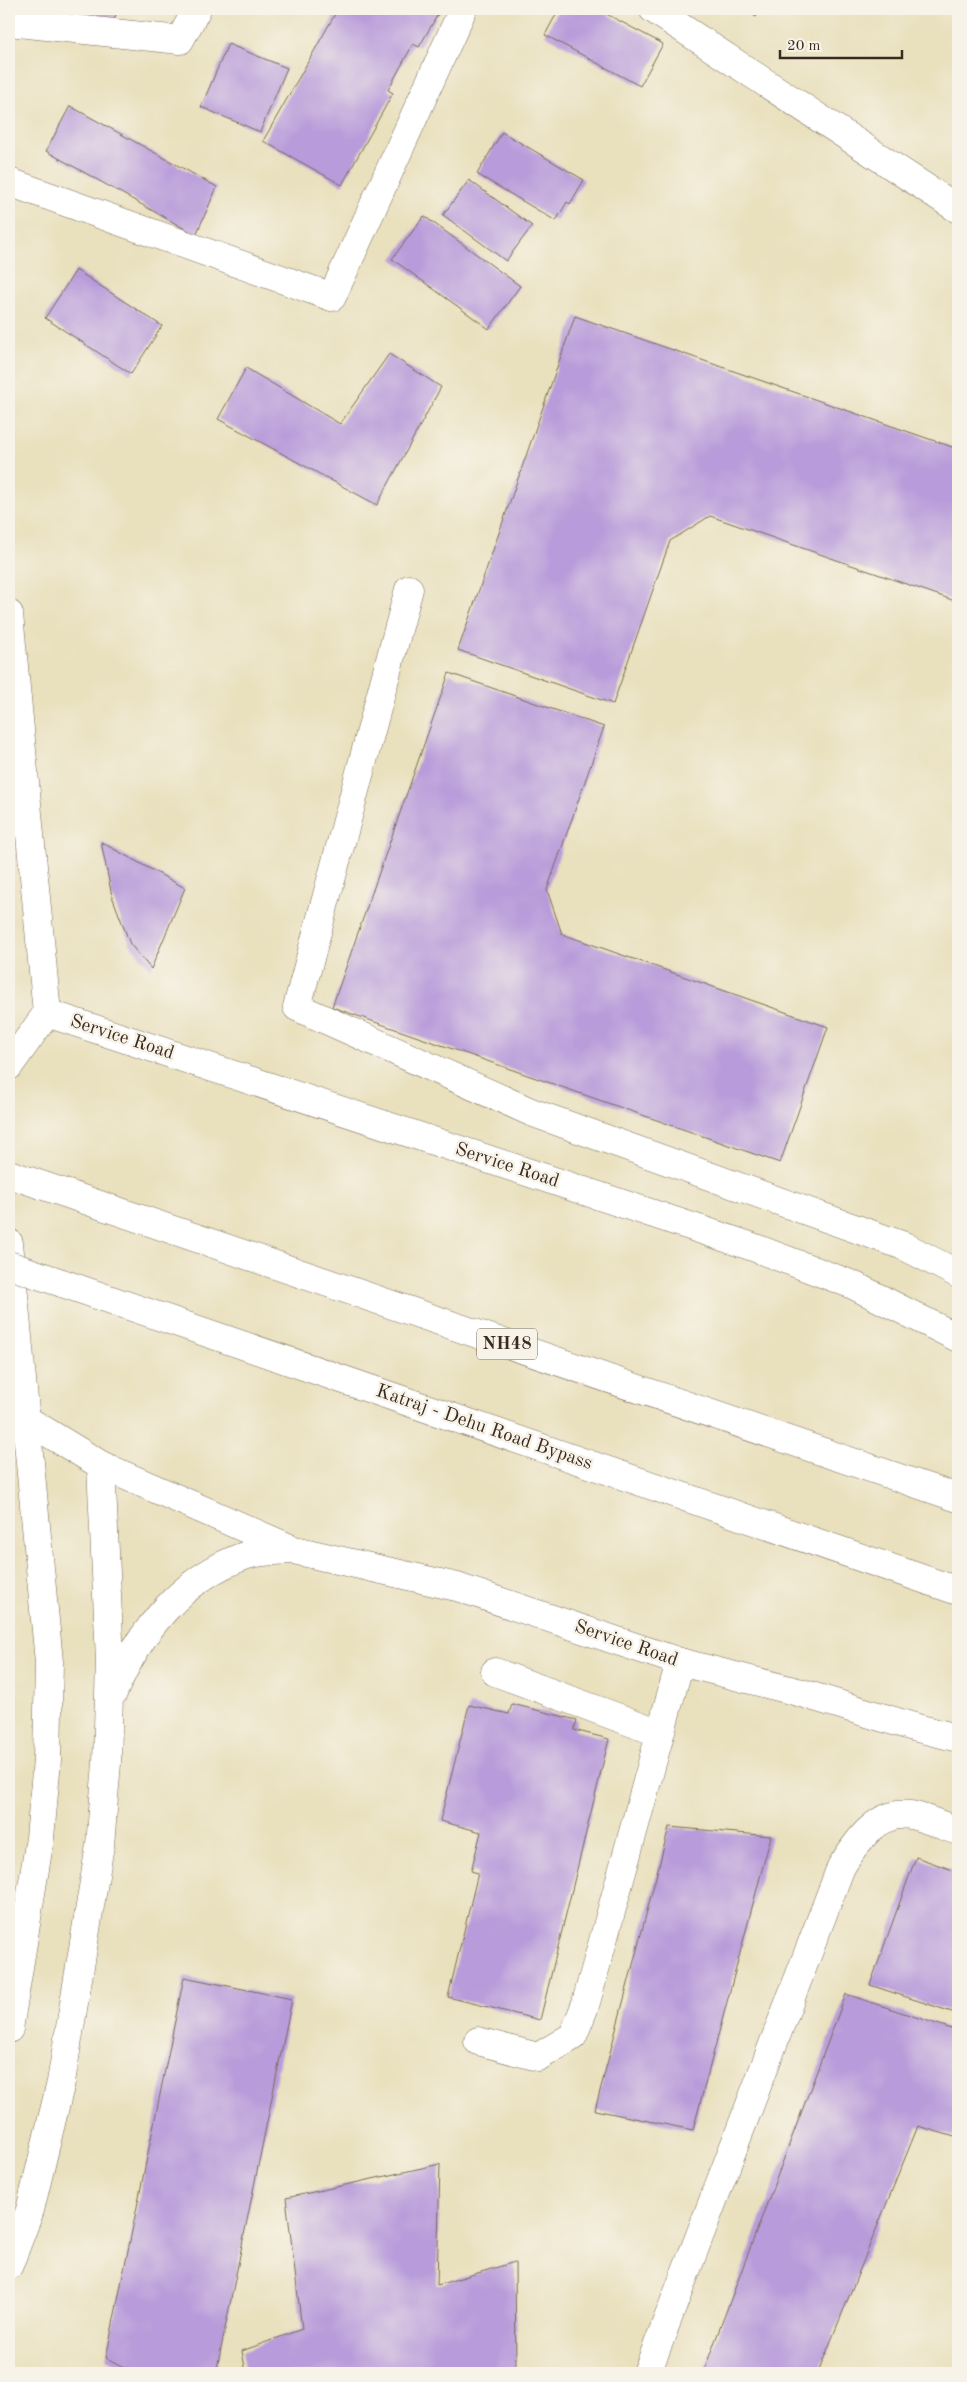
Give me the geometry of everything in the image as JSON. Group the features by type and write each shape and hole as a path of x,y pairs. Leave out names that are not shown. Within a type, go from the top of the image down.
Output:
{"main road":[{"path":"9,22 180,40 197,9"},
{"path":"9,182 332,297 463,9"},
{"path":"653,9 958,209"},
{"path":"409,589 297,1008 532,1112 904,1246 958,1274"},
{"path":"9,614 47,1013 9,1066"},
{"name":"Service Road","path":"47,1013 750,1246 853,1285 958,1338"},
{"name":"NH48","path":"9,1174 958,1498"},
{"path":"9,1243 49,1662 47,1760 40,1838 9,2030"},
{"name":"Katraj - Dehu Road Bypass","path":"9,1265 958,1590"},
{"path":"26,1420 101,1465 294,1550"},
{"path":"9,2265 30,2210 61,2082 100,1845 107,1764 110,1660 101,1465"},
{"path":"109,1704 125,1665 140,1641 177,1596 202,1577 241,1558 249,1555 294,1550"},
{"name":"Service Road","path":"294,1550 457,1586 680,1662 798,1692 917,1728 958,1738"},
{"path":"478,2041 538,2057 573,2036 585,2006 680,1662"},
{"path":"495,1672 660,1733"},
{"path":"647,2373 841,1867 861,1836 884,1819 910,1815 958,1831"}],"building":[{"path":"69,9 119,9 111,25"},
{"path":"338,9 441,9 419,47 413,44 388,90 393,93 342,185 263,141"},
{"path":"559,9 597,9 663,44 640,86 545,35"},
{"path":"744,9 762,9 756,17"},
{"path":"228,44 287,68 260,132 201,107"},
{"path":"70,106 217,187 196,235 46,151"},
{"path":"502,132 584,180 570,204 567,202 556,221 477,174"},
{"path":"469,180 532,226 506,261 443,215"},
{"path":"424,216 520,286 489,329 392,259"},
{"path":"76,270 162,326 131,374 45,318"},
{"path":"575,316 958,449 958,602 710,516 670,541 613,704 458,650"},
{"path":"389,354 441,387 377,505 218,419 246,368 340,424"},
{"path":"449,673 604,727 547,890 562,934 828,1027 780,1163 332,1007"},
{"path":"101,842 185,888 151,969 130,944 112,896"},
{"path":"512,1704 577,1720 574,1730 609,1739 540,2020 448,1997 478,1873 471,1871 481,1832 440,1821 469,1705 509,1714"},
{"path":"669,1827 771,1836 693,2130 595,2110"},
{"path":"916,1857 958,1872 958,2014 870,1985"},
{"path":"184,1977 292,1999 216,2373 136,2373 106,2358"},
{"path":"846,1994 958,2031 958,2138 918,2126 818,2373 703,2373"},
{"path":"440,2164 437,2285 515,2262 516,2373 246,2373 242,2351 302,2329 286,2198"}]}
